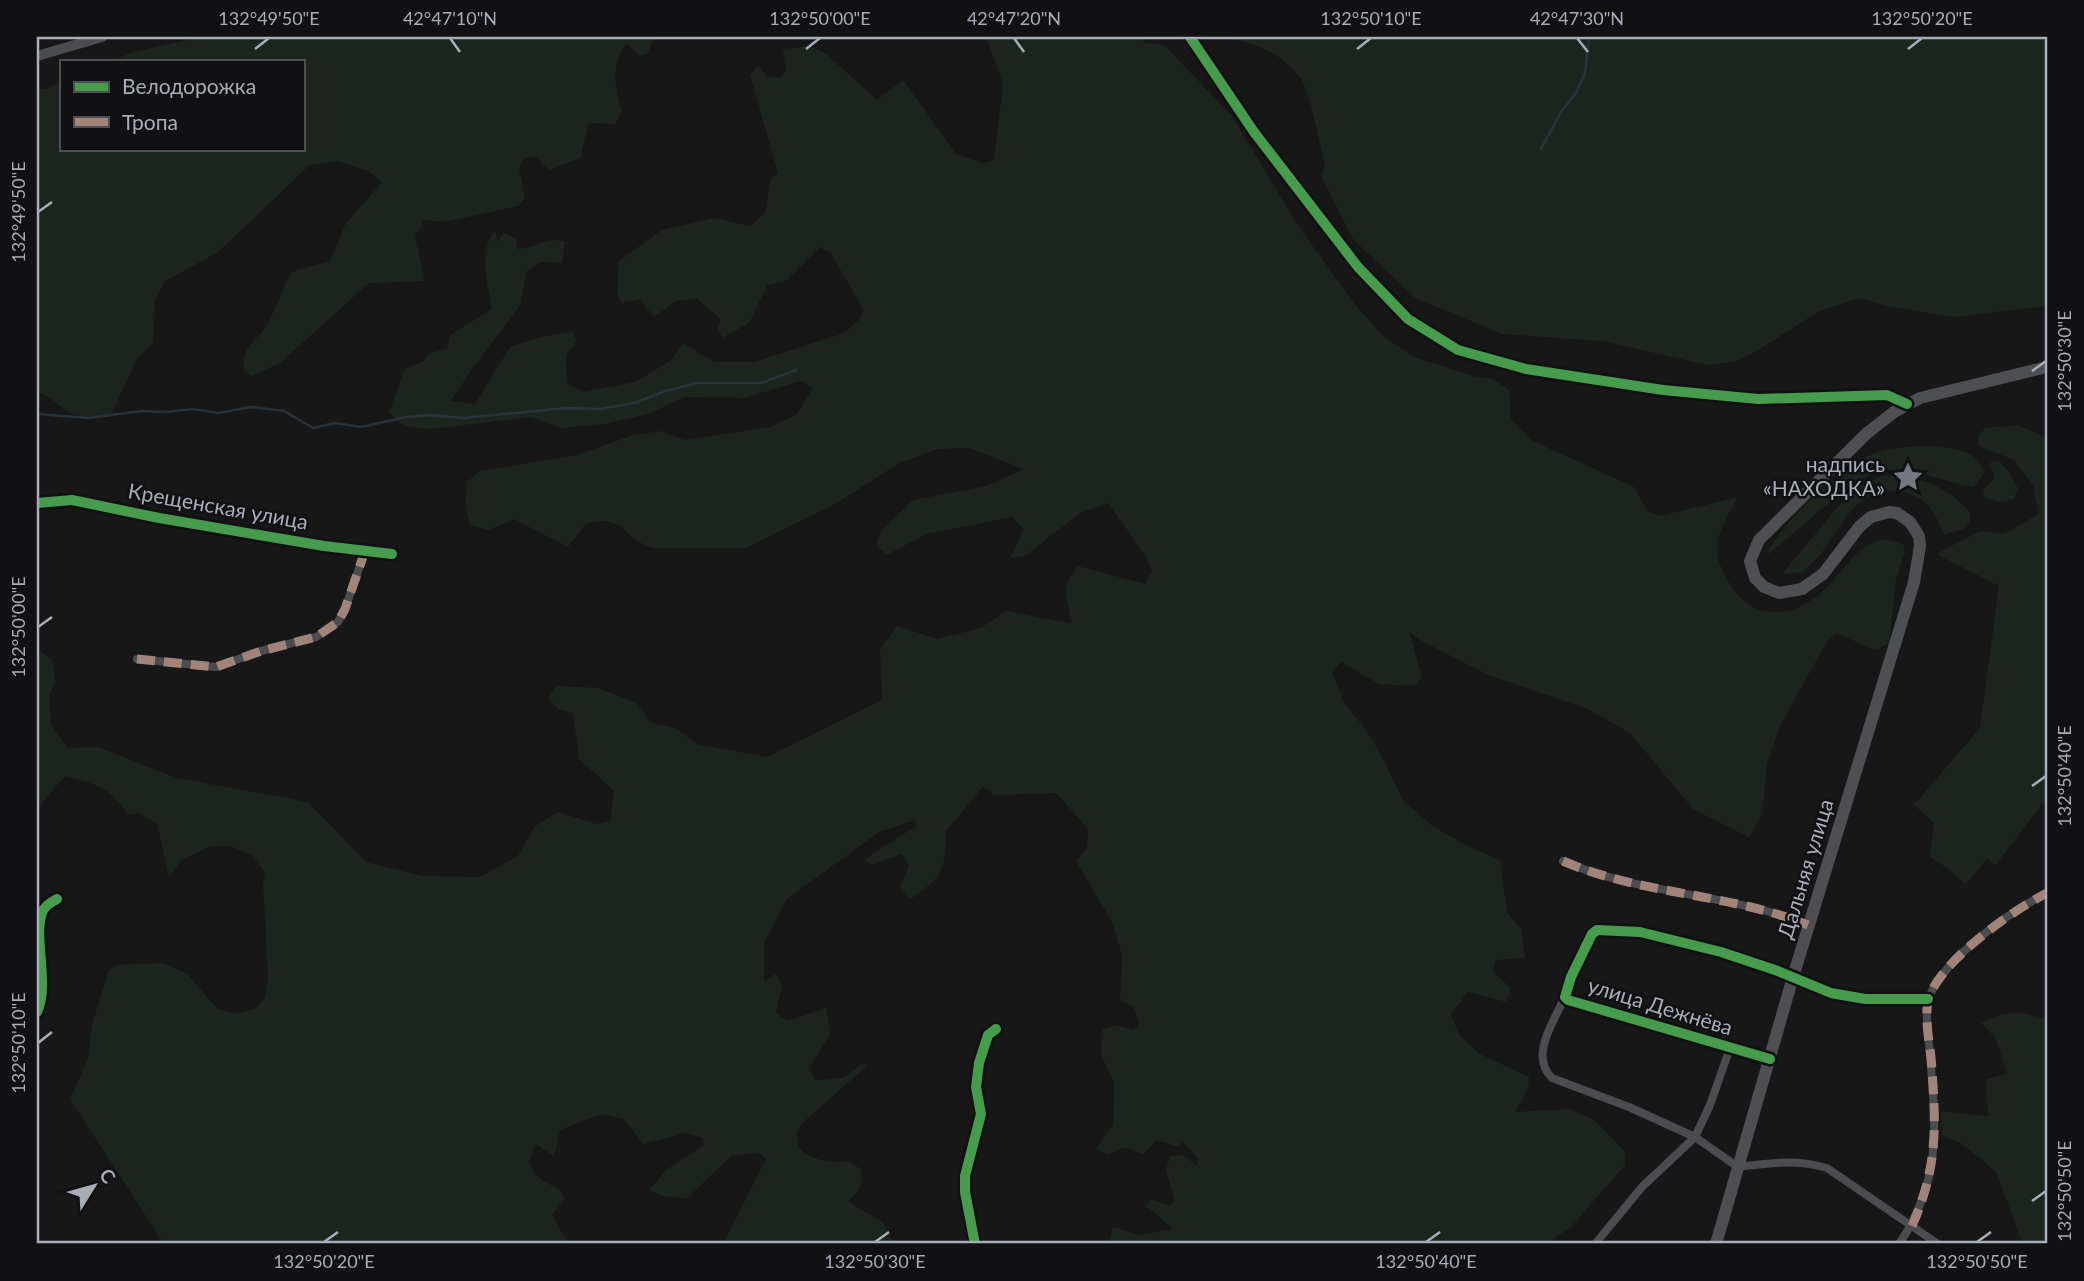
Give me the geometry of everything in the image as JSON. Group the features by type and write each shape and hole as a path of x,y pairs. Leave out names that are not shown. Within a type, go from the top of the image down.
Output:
{"main road":[{"path":"1907,404 1920,398 2047,367"},
{"name":"Дальняя улица","path":"1716,1244 1808,925 1914,582 1919,536 1910,522 1896,513 1881,513 1866,521 1850,536 1823,574 1802,589 1779,593 1763,587 1753,574 1750,561 1759,540 1867,434 1907,404"}],"street":[{"path":"37,56 102,37"},
{"path":"1191,37 1254,132 1358,267 1408,319 1458,350 1526,369 1663,390 1758,399 1887,395 1907,404"},
{"name":"Крещенская улица","path":"37,502 72,500 159,518 392,554"},
{"path":"137,659 216,667 261,651 316,637 338,622 365,551"},
{"path":"1563,861 1589,873 1744,904 1808,925"},
{"path":"1899,1244 1912,1226 1924,1198 1933,1159 1935,1138 1928,999 1941,976 1975,942 2001,921 2047,893"},
{"path":"37,1012 40,1006 42,966 38,923 49,902 57,899"},
{"name":"улица Дежнёва","path":"1770,1059 1565,997 1571,977 1592,934 1597,930 1640,932 1721,952 1793,977"},
{"path":"1793,977 1831,993 1866,999 1928,999"},
{"path":"1565,997 1541,1053 1545,1071 1552,1078 1640,1111 1695,1136 1738,1167 1784,1161 1806,1162 1827,1168 1938,1244"},
{"path":"975,1244 965,1192 965,1175 981,1114 976,1087 979,1063 988,1035 996,1029"},
{"path":"1594,1244 1642,1187 1695,1136 1710,1105 1730,1048"}],"shaded area":[{"path":"201,37 654,37 648,53 641,56 626,44 621,52 615,76 622,111 615,124 589,123 580,158 549,170 536,157 524,158 519,168 525,198 518,206 444,222 424,220 415,237 425,281 369,283 280,363 252,376 244,370 245,354 268,323 291,272 330,261 345,225 382,182 368,171 338,161 310,165 218,252 164,282 155,300 153,343 138,357 111,414 99,417 81,416 42,393 37,395 37,89 46,89 60,83 60,150 304,150 304,60 114,60 133,52"},
{"path":"986,37 1140,37 1145,43 1164,45 1232,116 1299,227 1354,303 1383,336 1414,357 1473,376 1493,379 1509,390 1511,420 1533,441 1634,487 1647,511 1660,516 1738,497 1722,528 1717,554 1731,585 1748,604 1764,611 1778,612 1802,606 1822,592 1854,556 1869,544 1885,540 1904,545 1904,555 1896,579 1889,644 1875,650 1836,633 1826,643 1780,726 1767,763 1762,815 1749,837 1693,809 1630,733 1588,709 1488,675 1420,640 1409,631 1422,677 1415,686 1379,684 1341,662 1332,672 1344,703 1366,730 1403,800 1431,825 1500,860 1507,912 1521,929 1525,958 1496,960 1493,971 1511,988 1506,1002 1468,992 1451,1014 1459,1035 1480,1054 1529,1077 1527,1091 1515,1112 1571,1109 1596,1121 1625,1152 1625,1165 1571,1227 1546,1244 1109,1244 1113,1227 1138,1235 1173,1229 1146,1206 1150,1199 1169,1205 1175,1201 1166,1170 1170,1156 1183,1155 1197,1166 1198,1158 1183,1142 1178,1147 1157,1140 1143,1154 1123,1147 1109,1155 1096,1149 1113,1124 1114,1082 1101,1055 1102,1030 1115,1025 1134,1030 1139,1023 1134,1008 1120,1000 1122,955 1112,922 1076,861 1087,849 1088,829 1056,793 995,795 983,787 946,831 945,856 936,878 911,899 900,888 909,866 901,854 872,865 866,860 916,826 915,820 879,832 787,899 764,943 764,982 775,974 782,985 776,1013 787,1021 826,1008 830,1034 809,1069 816,1080 844,1078 864,1062 868,1065 801,1124 797,1135 798,1144 802,1151 810,1156 829,1161 849,1161 862,1170 860,1188 848,1202 883,1222 894,1244 723,1244 766,1159 760,1153 732,1155 686,1199 663,1196 649,1190 666,1170 704,1145 702,1138 686,1133 643,1144 624,1119 601,1114 560,1130 554,1156 536,1144 529,1161 538,1176 558,1190 565,1199 552,1215 566,1240 565,1244 164,1244 70,1099 88,1058 92,1025 108,972 116,965 162,963 186,973 218,1009 236,1014 256,1008 265,997 268,979 263,882 265,872 250,854 230,846 208,847 181,861 169,877 157,824 139,813 129,815 108,792 77,779 65,776 37,809 37,649 52,660 56,682 49,695 51,725 68,748 98,747 177,778 308,802 366,862 422,876 480,877 518,856 534,827 558,812 596,824 610,821 614,791 579,759 573,713 558,709 548,697 557,686 598,688 637,703 652,723 675,728 697,744 767,757 882,700 880,650 897,626 937,639 981,628 1006,611 1072,624 1066,594 1068,581 1078,566 1145,584 1152,571 1145,555 1108,503 1080,513 1025,556 1010,558 1024,530 1013,517 926,534 887,555 876,545 881,531 913,500 986,486 1024,469 969,448 938,449 899,463 837,503 746,548 653,548 635,539 616,524 599,521 586,523 568,547 514,519 489,530 470,525 465,504 467,482 479,471 577,455 630,436 660,431 685,440 771,427 797,414 813,388 801,381 744,398 685,397 648,414 605,424 561,428 531,417 430,429 404,426 389,412 405,369 424,361 429,353 447,349 450,335 492,309 485,258 486,249 495,231 498,242 504,233 516,238 517,249 551,240 565,242 562,263 540,262 526,272 520,306 451,401 475,404 510,347 541,337 572,332 577,341 566,355 567,383 584,392 635,382 670,361 683,343 714,362 754,362 844,333 859,320 864,310 830,252 820,247 786,281 767,285 750,322 723,338 717,329 721,319 696,298 676,301 654,317 640,299 621,303 617,293 619,261 662,230 714,218 751,226 766,212 770,180 778,173 750,75 758,66 768,77 781,78 786,71 783,49 810,46 826,54 877,100 903,80 956,154 983,163 994,160 1003,84"},
{"path":"1221,37 2047,37 2047,306 1953,317 1886,306 1860,298 1819,311 1757,351 1734,362 1708,365 1601,341 1502,334 1415,298 1353,239 1321,176 1325,164 1301,79 1276,55 1244,42"},
{"path":"2018,425 2047,438 2047,801 2041,805 1995,866 1987,858 1966,885 1930,857 1934,823 1914,805 1980,728 1999,586 1936,554 1980,531 2004,534 2039,514 2033,485 2014,460 1979,446 1978,436 1985,428"},
{"path":"1932,446 1963,451 1975,458 1985,472 1974,487 1904,471 1884,470 1873,474 1842,493 1767,555 1773,543 1798,512 1833,481 1865,458 1884,450"},
{"path":"1997,461 2007,469 2018,488 2014,499 1999,502 1984,497 1983,490 1993,480 1994,473 1989,465"},
{"path":"1881,476 1906,477 1941,489 1970,512 1970,522 1963,529 1944,535 1935,514 1915,496 1892,490 1879,492 1867,497 1848,514 1820,555 1803,572 1782,574 1841,503 1859,487"},
{"path":"2021,1013 2043,1018 2047,1015 2047,1244 2023,1244 1996,1172 1961,1143 1942,1136 1941,1111 1988,1116 1986,1079 2007,1074 1996,1039 1981,1023 2002,1014"}],"waterway":[{"path":"1541,149 1561,112 1576,93 1585,73 1589,37"},
{"path":"37,414 88,418 142,411 193,409 218,413 251,407 284,411 313,428 335,423 361,427 429,415 463,418 566,408 600,409 634,403 697,383 761,383 796,370"}],"marked path":[{"path":"137,659 216,667 261,651 316,637 338,622 365,551"},
{"path":"1563,861 1623,881 1747,906 1808,925"},
{"path":"1912,1226 1927,1183 1933,1143 1934,1103 1927,1019 1929,998 1947,968 1962,953 2016,911 2047,893"}],"cycle path":[{"path":"1190,37 1254,132 1358,267 1408,319 1458,350 1526,369 1663,390 1758,399 1887,395 1907,404"},
{"path":"37,503 72,500 324,546 392,554"},
{"path":"37,1012 42,989 40,923 44,908 57,899"},
{"path":"1770,1059 1568,1000 1565,997 1571,977 1592,934 1597,930 1640,932 1721,952 1778,971 1831,993 1865,999 1928,999"},
{"path":"975,1244 965,1192 965,1176 981,1114 976,1087 979,1063 988,1035 996,1029"}],"place":[{"name":"надпись «НАХОДКА»","path":"1908,477"}]}
